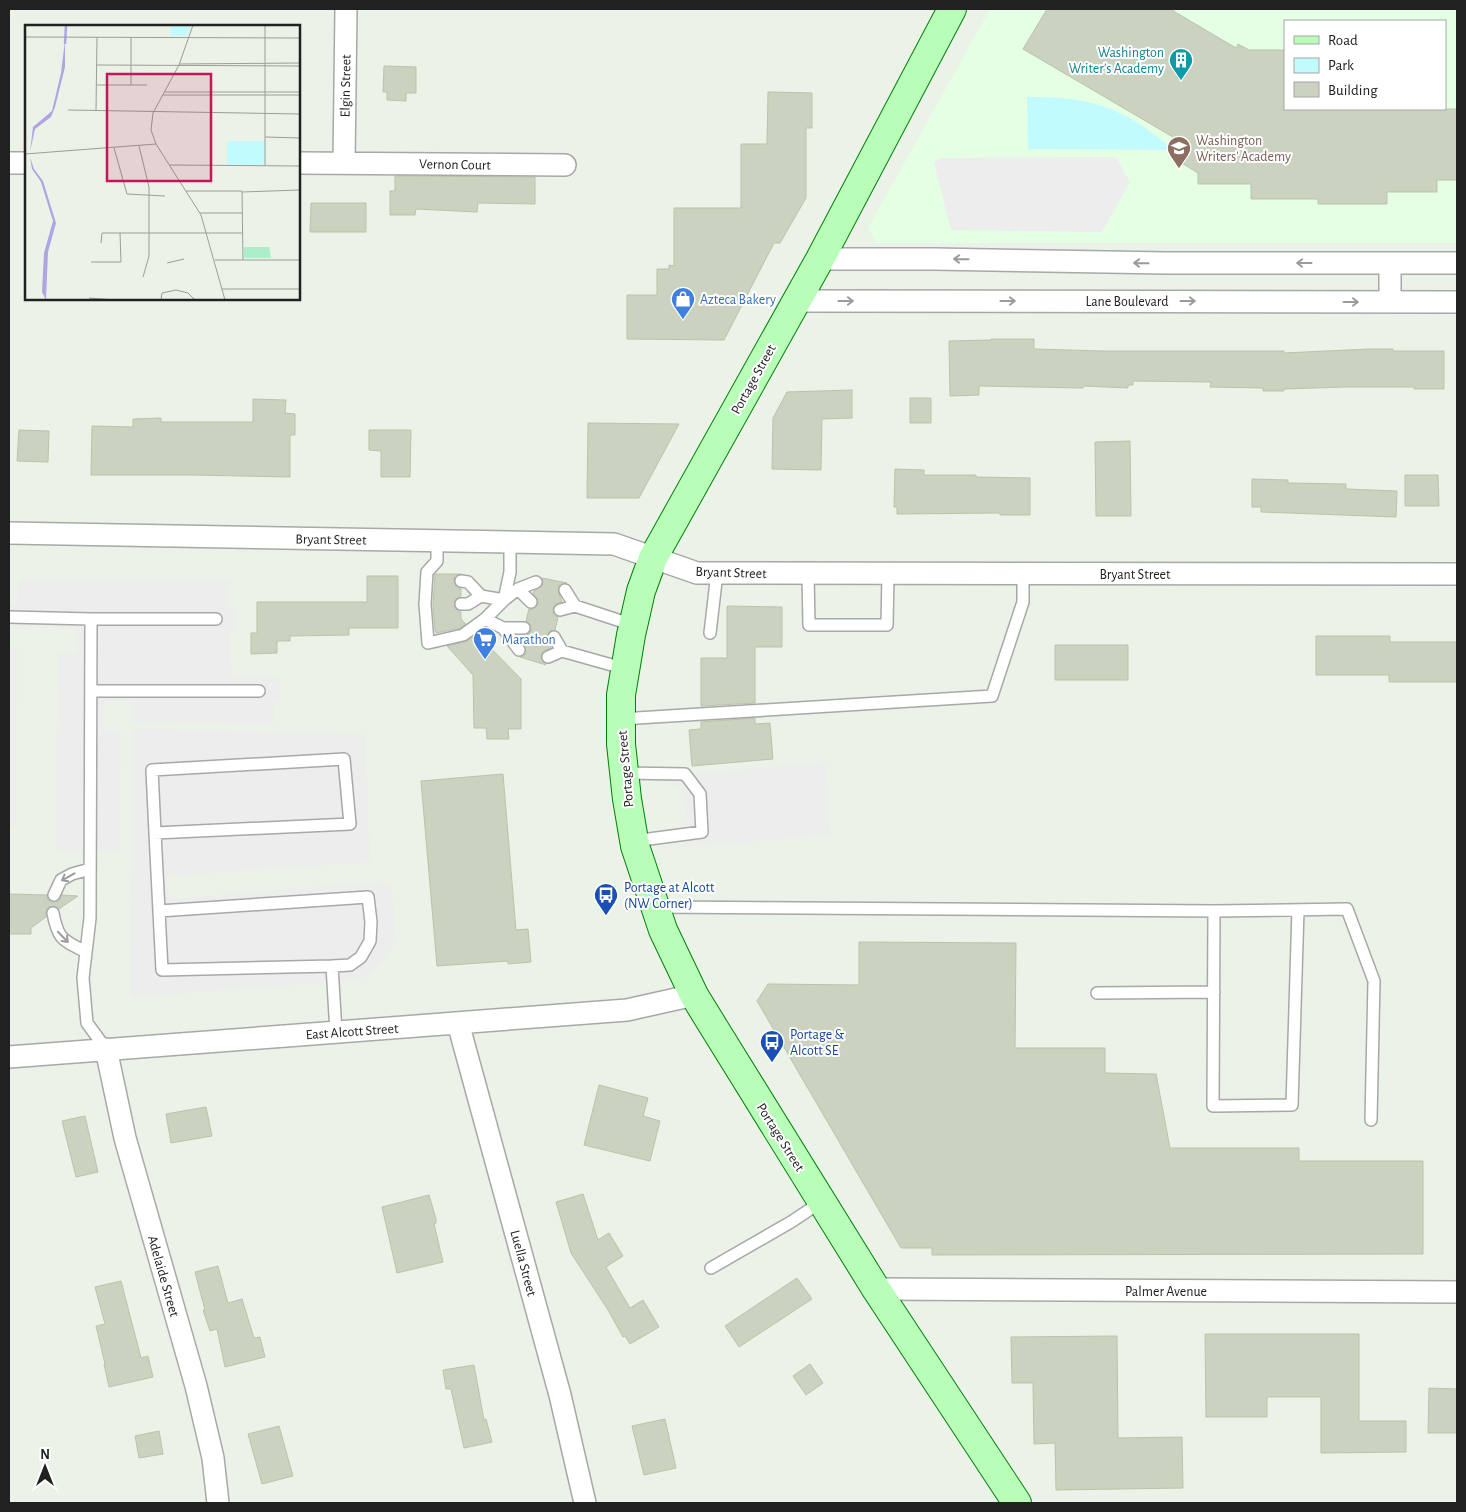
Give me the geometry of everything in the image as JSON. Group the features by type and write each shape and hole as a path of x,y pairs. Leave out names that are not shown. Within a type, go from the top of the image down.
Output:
{"main road":[{"name":"Portage Street","path":"952,9 820,259 653,558 641,591 633,625 621,695 621,744 626,799 634,841 663,930 694,996 876,1289 1017,1503"}],"street":[{"name":"Elgin Street","path":"344,163 346,9"},
{"path":"9,163 25,163"},
{"name":"Vernon Court","path":"300,163 565,166"},
{"path":"820,259 934,258 1166,263 1457,263"},
{"path":"1390,263 1390,302"},
{"name":"Lane Boulevard","path":"797,301 1457,302"},
{"name":"Bryant Street","path":"9,533 614,544 697,573 1023,575 1457,574"},
{"name":"East Alcott Street","path":"9,1057 628,1010 694,996"},
{"name":"Luella Street","path":"458,1023 560,1395 585,1503"},
{"name":"Adelaide Street","path":"106,1049 125,1138 196,1386 213,1458 218,1503"},
{"name":"Palmer Avenue","path":"876,1289 1457,1292"}],"lane":[{"path":"437,541 436,561 427,572 428,643 463,634 485,619 518,589 536,582"},
{"path":"504,600 510,572 510,542"},
{"path":"710,633 717,573"},
{"path":"808,574 808,625 887,626 888,574"},
{"path":"621,718 992,696 1022,602 1023,575"},
{"path":"461,581 468,582 481,596 504,600"},
{"path":"518,589 531,602"},
{"path":"565,590 575,606"},
{"path":"461,604 468,604 481,596"},
{"path":"560,610 575,606 633,625"},
{"path":"9,617 216,619"},
{"path":"91,619 90,918 83,978 86,1023 106,1049"},
{"path":"485,619 503,628 524,628"},
{"path":"503,628 519,650"},
{"path":"554,637 562,651"},
{"path":"548,657 562,651 626,669"},
{"path":"91,691 259,690"},
{"path":"155,833 350,824 344,759 152,770 155,833 159,912 162,970 350,965 361,957 370,941 371,922 368,897 159,912"},
{"path":"624,773 685,774 700,794 702,832 634,841"},
{"path":"54,895 61,880 72,874 90,869"},
{"path":"655,907 1214,911 1347,909 1374,981 1371,1120"},
{"path":"1214,911 1213,1106 1292,1105 1298,910"},
{"path":"53,913 56,928 63,940 86,952"},
{"path":"332,966 336,1032"},
{"path":"1097,993 1214,992"},
{"path":"711,1268 791,1222 821,1202"}],"shaded area":[{"name":"Washington Writers' Academy","path":"990,9 1457,9 1457,243 876,243 868,228"},
{"path":"1116,157 1130,182 1102,232 951,230 934,163 940,158"},
{"path":"19,580 229,581 226,606 237,608 236,630 230,630 231,676 279,678 280,702 274,702 273,725 132,722 133,701 104,701 104,731 121,731 120,850 56,852 58,654 78,653 76,628 9,628 9,603 18,603"},
{"path":"9,648 17,648 16,826 9,826"},
{"path":"132,728 365,735 370,862 165,877 170,899 383,882 392,885 395,943 383,962 360,980 130,997"},
{"path":"825,762 830,835 685,847 681,826 688,823 681,786 674,786 672,770 689,768 690,774 697,774"}],"green space":[{"path":"1027,97 1070,99 1106,107 1139,124 1174,150 1028,149"}],"building":[{"name":"Washington Writer's Academy","path":"1047,9 1170,9 1236,48 1238,44 1249,50 1284,50 1284,110 1457,109 1457,180 1437,180 1437,192 1387,192 1387,204 1318,204 1318,199 1251,199 1251,184 1198,184 1198,173 1172,157 1178,140 1023,49"},
{"path":"384,66 416,67 416,93 406,93 406,101 387,100 387,92 383,92"},
{"path":"768,92 812,93 812,128 806,128 806,198 780,243 774,243 724,340 627,339 627,295 657,295 657,269 669,269 669,265 674,266 674,208 741,208 741,144 767,144"},
{"path":"395,176 535,177 535,204 478,203 477,212 416,209 415,215 390,215 390,191 395,191"},
{"path":"311,203 366,203 366,232 310,232"},
{"path":"1034,339 1034,349 1104,351 1284,351 1284,353 1393,349 1393,351 1444,351 1444,389 1345,387 1263,391 1263,388 1210,387 1211,382 1133,381 1133,385 1128,385 1128,388 979,386 979,395 950,396 949,341"},
{"path":"852,390 852,418 822,419 821,470 772,469 773,418 787,392"},
{"path":"910,398 931,398 931,423 910,423"},
{"path":"253,399 286,400 285,413 295,414 295,435 290,435 290,477 91,475 92,426 133,427 133,419 161,418 161,422 253,422"},
{"path":"588,423 679,424 639,498 587,498"},
{"path":"19,430 49,431 48,462 17,461"},
{"path":"369,430 411,430 410,477 381,477 381,451 369,450"},
{"path":"1130,441 1131,516 1096,516 1095,442"},
{"path":"895,469 924,470 924,475 1030,478 1030,515 1000,515 1000,513 897,514 897,507 894,507"},
{"path":"1405,475 1438,475 1439,506 1405,506"},
{"path":"1252,479 1288,480 1288,483 1346,484 1346,489 1397,491 1396,517 1261,512 1261,507 1252,507"},
{"path":"435,574 461,574 455,576 454,580 456,587 461,589 461,596 455,600 454,607 461,612 461,619 466,624 460,628 436,633 435,631 433,604"},
{"path":"367,576 398,576 398,628 349,628 349,635 290,636 290,641 277,641 277,653 251,654 251,633 257,633 257,602 367,602"},
{"path":"542,578 567,583 561,583 559,586 558,591 562,602 555,604 553,609 554,615 558,617 555,630 550,631 547,636 551,648 542,652 541,656 541,660 546,665 520,657 526,653 525,646 521,640 522,636 527,635 531,631 531,625 526,621 529,609 533,609 538,604 538,600 533,594 534,591 542,586"},
{"path":"727,606 782,607 782,647 755,647 755,703 701,706 701,658 727,658"},
{"path":"477,634 521,679 521,729 508,729 509,739 487,739 486,728 474,728 473,675 447,646 465,642"},
{"path":"1316,636 1390,636 1390,642 1457,642 1457,682 1389,682 1389,675 1316,675"},
{"path":"1055,645 1128,645 1128,680 1055,680"},
{"path":"755,718 755,724 770,723 773,759 692,766 689,730 701,729 701,722"},
{"path":"503,774 516,930 528,929 531,962 508,964 508,961 437,966 421,781"},
{"path":"9,894 47,895 48,900 54,902 59,901 62,895 78,896 59,909 55,906 48,907 46,917 31,928 31,934 9,934"},
{"path":"859,942 1016,943 1015,1048 1105,1048 1105,1073 1156,1074 1170,1148 1299,1148 1299,1161 1423,1161 1423,1254 932,1255 932,1248 901,1248 757,1001 768,984 859,985"},
{"path":"599,1085 648,1098 643,1116 660,1121 650,1161 584,1145"},
{"path":"206,1107 212,1136 171,1143 166,1114"},
{"path":"85,1116 98,1172 76,1177 62,1121"},
{"path":"583,1194 598,1240 609,1233 623,1256 606,1267 630,1308 643,1300 659,1327 630,1344 625,1336 623,1337 571,1253 556,1202"},
{"path":"429,1195 436,1219 434,1224 443,1262 397,1273 382,1207"},
{"path":"218,1266 228,1303 242,1299 254,1338 260,1337 265,1357 225,1367 217,1329 210,1331 203,1310 205,1310 195,1272"},
{"path":"797,1278 812,1299 739,1347 725,1326"},
{"path":"121,1281 141,1358 148,1356 153,1377 109,1387 96,1326 105,1324 95,1287"},
{"path":"1205,1334 1359,1334 1359,1421 1406,1421 1406,1452 1321,1453 1321,1397 1267,1397 1267,1417 1206,1417"},
{"path":"1117,1336 1118,1438 1182,1437 1183,1488 1056,1490 1055,1443 1034,1444 1033,1383 1012,1383 1011,1337"},
{"path":"810,1364 823,1383 806,1395 793,1376"},
{"path":"474,1365 484,1420 486,1419 492,1442 464,1448 451,1389 446,1389 443,1370"},
{"path":"1429,1388 1457,1389 1457,1433 1428,1433"},
{"path":"665,1419 676,1468 644,1475 632,1426"},
{"path":"279,1426 293,1476 262,1484 248,1434"},
{"path":"159,1431 163,1454 139,1458 135,1436"}],"place":[{"name":"Washington Writer's Academy","path":"1181,81"},
{"name":"Washington Writers' Academy","path":"1179,169"},
{"name":"Azteca Bakery","path":"683,320"},
{"name":"Marathon","path":"485,660"},
{"name":"Portage at Alcott (NW Corner)","path":"606,916"},
{"name":"Portage & Alcott SE","path":"772,1063"}]}
